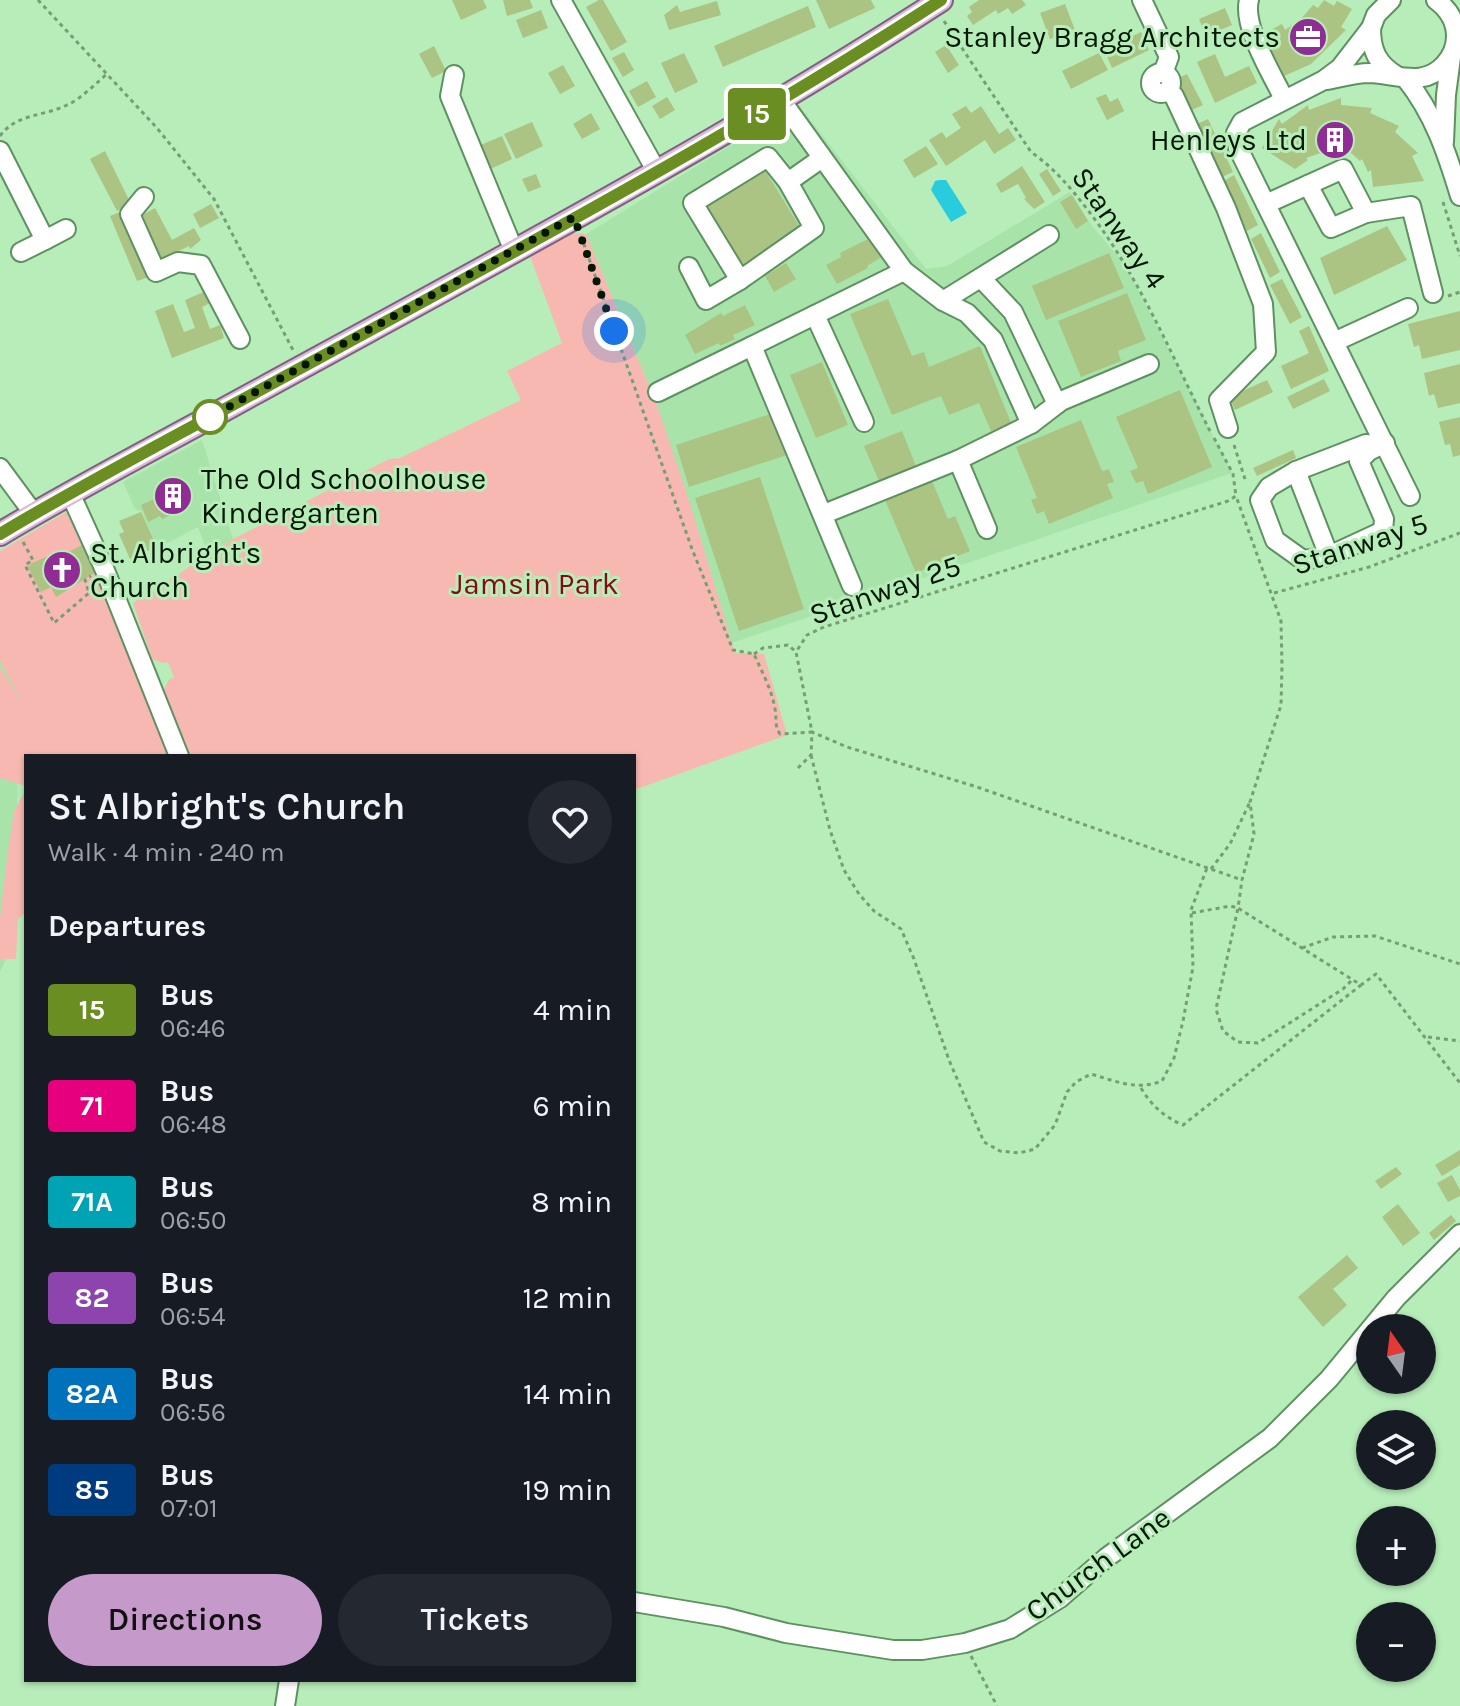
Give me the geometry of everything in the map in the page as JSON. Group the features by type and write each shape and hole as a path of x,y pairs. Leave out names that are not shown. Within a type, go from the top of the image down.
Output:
{"main road":[{"path":"5,531 657,172 781,100 937,2"}],"street":[{"path":"561,0 657,172"},
{"path":"1142,0 1169,57 1165,82 1226,208 1263,304 1266,352 1219,400 1228,428"},
{"path":"1249,0 1246,12 1251,29 1284,99"},
{"path":"1391,0 1376,14 1340,68 1324,80 1242,122 1236,133 1238,148 1410,496"},
{"path":"1438,1 1460,6"},
{"path":"1438,1 1450,13 1456,28 1456,47 1446,95 1444,144"},
{"path":"1376,14 1371,45 1377,60 1402,78 1421,98 1444,144 1460,196"},
{"path":"1324,80 1368,73 1402,78 1430,76 1440,70 1456,47"},
{"path":"454,75 450,96 514,251"},
{"path":"781,100 904,271 943,301 967,313 993,340 1031,424"},
{"path":"0,151 45,240"},
{"path":"689,267 706,300 740,280 814,228 788,182 768,157 693,203 740,280"},
{"path":"788,182 822,158"},
{"path":"1266,204 1343,169 1366,213"},
{"path":"1308,185 1331,228 1366,213 1411,206 1433,293"},
{"path":"144,197 130,214 156,272 178,262 201,265 240,339"},
{"path":"21,252 66,229"},
{"path":"943,301 1049,235"},
{"path":"658,392 904,271"},
{"path":"981,278 1013,312 1057,404"},
{"path":"1334,342 1408,308"},
{"path":"815,315 864,422"},
{"path":"752,346 852,586"},
{"path":"824,514 958,460 1031,424 1057,404 1149,364"},
{"path":"1366,444 1382,444 1359,461 1384,519 1383,531 1329,556 1303,560 1275,540 1260,500 1269,487 1296,471 1366,444"},
{"path":"958,460 987,529"},
{"path":"0,468 34,514"},
{"path":"1296,471 1329,556"},
{"path":"70,493 104,568 178,754"},
{"name":"Church Lane","path":"636,1602 724,1617 786,1633 893,1650 922,1650 965,1643 1010,1629 1060,1598 1106,1558 1270,1438 1329,1379 1396,1298 1460,1234"},
{"path":"285,1706 289,1682"}],"path":[{"path":"38,0 157,128 214,199 301,366"},
{"name":"Stanway 4","path":"937,2 1031,152 1065,181 1126,263 1233,474 1236,496"},
{"path":"0,136 8,125 67,105 107,74"},
{"path":"1441,193 1460,256"},
{"path":"574,217 692,549 733,650 754,654 763,648 788,645 796,652"},
{"path":"1228,428 1245,479"},
{"path":"1140,1086 1147,1087 1162,1081 1174,1058 1193,967 1192,913 1209,869 1230,844 1256,789 1281,705 1281,621 1236,496"},
{"name":"Stanway 25","path":"1140,1086 1091,1074 1076,1082 1067,1092 1055,1125 1035,1149 1019,1153 1000,1151 984,1142 949,1060 901,929 874,911 844,870 830,830 811,755 812,732 796,652 807,635 824,627 1236,496"},
{"path":"5,531 21,538 33,560 25,565 54,623 89,593 85,580 104,568"},
{"name":"Stanway 5","path":"1272,593 1369,567 1460,533"},
{"path":"754,654 769,688 776,712 775,726 780,734 812,732 847,747 977,787 1242,880"},
{"path":"798,768 811,755"},
{"path":"1250,802 1254,834 1216,1009 1223,1031 1238,1042 1258,1043 1343,989 1352,980"},
{"path":"1192,913 1230,906 1238,908 1361,985"},
{"path":"1302,948 1333,937 1375,936 1460,964"},
{"path":"1140,1086 1147,1099 1167,1118 1183,1125 1376,974 1460,1083"},
{"path":"1427,1037 1460,1041"},
{"path":"965,1643 997,1706"}],"shaded area":[{"path":"798,104 926,269 947,266 1070,192 1092,226 1126,266 1232,473 732,643 657,405 586,234"},
{"path":"202,440 233,539 209,556 198,527 158,548 123,482"},
{"path":"0,661 39,733 27,754 24,754 18,780 20,814 11,949 0,972"}],"green space":[{"name":"Jamsin Park","path":"574,233 586,234 657,405 735,653 764,654 787,735 636,789 636,754 189,754 163,691 174,677 168,662 152,659 133,603 233,539 389,459 400,458 521,400 507,371 562,343 530,256"},
{"path":"66,512 101,581 169,754 24,754 24,785 0,778 0,667 23,704 0,661 0,551"},
{"path":"24,793 24,914 18,919 16,959 0,959 0,918 14,812"}],"water":[{"path":"946,180 967,213 951,222 931,190 935,181"}],"building":[{"path":"452,0 483,0 487,8 461,20"},
{"path":"503,0 530,0 533,8 507,16"},
{"path":"603,0 627,42 611,51 586,7"},
{"path":"816,0 871,0 875,8 829,29"},
{"path":"979,0 1022,0 1026,5 1012,14 1008,8 998,14 996,10 973,25 967,16 972,12 969,7"},
{"path":"1324,0 1334,6 1337,1 1352,9 1341,27 1346,30 1311,64 1284,76 1263,34 1282,24 1285,30 1301,19 1313,5 1318,8"},
{"path":"717,1 721,15 669,30 664,15 677,5 680,12"},
{"path":"1065,4 1075,30 1050,39 1040,13"},
{"path":"808,6 816,27 723,67 714,46"},
{"path":"1225,8 1232,25 1206,36 1199,19"},
{"path":"541,10 548,28 523,38 516,20"},
{"path":"1141,32 1149,50 1112,68 1104,50"},
{"path":"946,45 959,65 948,73 935,52"},
{"path":"434,46 446,71 432,78 419,54"},
{"path":"624,52 634,70 623,77 612,58"},
{"path":"684,53 698,82 675,93 661,63"},
{"path":"1099,53 1108,70 1071,89 1062,71"},
{"path":"1215,54 1225,77 1249,66 1257,83 1215,103 1197,62"},
{"path":"563,65 575,86 560,94 548,73"},
{"path":"1187,74 1203,105 1192,110 1176,79"},
{"path":"647,81 656,97 638,107 629,91"},
{"path":"1106,94 1110,102 1118,98 1124,111 1107,120 1096,98"},
{"path":"667,97 675,110 660,119 652,106"},
{"name":"Henleys Ltd","path":"1341,98 1341,105 1372,108 1370,113 1399,126 1395,132 1418,153 1412,156 1424,181 1373,187 1371,170 1368,172 1362,159 1360,161 1349,151 1348,154 1334,148 1334,151 1319,150 1321,153 1306,158 1308,160 1295,169 1262,148 1279,119 1282,124 1308,105 1309,110"},
{"path":"966,106 971,113 981,106 999,134 1008,128 1016,140 994,154 985,140 946,166 929,140 942,132 946,138 961,128 952,114"},
{"path":"591,113 600,129 582,139 573,124"},
{"path":"1208,119 1233,172 1222,177 1197,124"},
{"path":"532,122 543,146 516,159 504,134"},
{"path":"502,136 512,159 486,171 476,147"},
{"path":"926,146 938,164 914,178 903,160"},
{"path":"105,151 131,204 117,211 90,159"},
{"path":"1022,166 1045,202 1034,209 1024,199 1018,184 1001,193 996,184"},
{"path":"763,167 801,229 738,267 700,206"},
{"path":"1047,169 1061,191 1053,196 1039,174"},
{"path":"536,174 541,187 528,192 522,179"},
{"path":"1234,175 1258,225 1247,231 1224,181"},
{"path":"1072,195 1088,221 1076,229 1060,202"},
{"path":"211,204 219,218 200,228 193,214"},
{"path":"155,208 172,240 194,228 201,240 190,249 189,246 162,259 139,217"},
{"path":"125,210 152,276 137,281 110,216"},
{"path":"1387,226 1407,260 1334,295 1320,258"},
{"path":"1261,233 1280,272 1270,278 1251,239"},
{"path":"872,237 883,256 868,268 837,284 826,265 841,257 840,253"},
{"path":"1109,253 1124,288 1046,320 1032,286"},
{"path":"786,263 796,279 774,292 765,276"},
{"path":"1282,279 1302,317 1290,324 1270,285"},
{"path":"206,291 212,302 202,307 210,329 220,325 224,338 172,358 155,311 173,304 184,332 195,328 185,300"},
{"path":"1127,293 1146,340 1118,351 1121,361 1081,377 1058,321"},
{"path":"888,299 912,356 924,352 929,367 980,346 1011,423 991,431 979,403 949,415 941,396 892,415 850,314"},
{"path":"745,305 755,325 733,335 735,339 695,354 685,335 721,313 723,316"},
{"path":"1460,311 1460,350 1422,359 1419,345 1414,347 1408,324"},
{"path":"1309,326 1329,371 1291,389 1281,366 1309,353 1299,331"},
{"path":"822,362 848,425 816,438 790,375"},
{"path":"1460,364 1460,403 1438,408 1434,394 1429,396 1424,373"},
{"path":"1324,379 1330,391 1293,409 1287,397"},
{"path":"1267,380 1273,392 1235,410 1229,397"},
{"path":"1180,390 1212,467 1148,494 1143,481 1136,483 1130,471 1138,468 1116,417"},
{"path":"773,413 787,455 689,487 676,445"},
{"path":"1460,417 1460,455 1453,457 1450,444 1445,445 1439,422"},
{"path":"1081,420 1102,471 1109,469 1114,482 1107,484 1113,498 1049,524 1044,511 1037,514 1031,500 1037,498 1016,447"},
{"path":"902,431 918,471 881,486 864,446"},
{"path":"1293,450 1296,458 1257,476 1253,468"},
{"path":"760,477 804,609 739,631 695,498"},
{"path":"932,481 948,519 955,516 970,551 916,573 885,500"},
{"name":"The Old Schoolhouse Kindergarten","path":"181,487 190,507 148,522 141,505"},
{"path":"141,512 157,547 130,559 119,534 124,532 119,521"},
{"name":"St. Albright's Church","path":"82,545 96,572 56,597 51,587 41,592 28,567 58,552 61,556"},
{"path":"1460,1150 1460,1165 1442,1176 1435,1165"},
{"path":"1396,1167 1402,1174 1381,1189 1375,1181"},
{"path":"1452,1175 1460,1196 1448,1202 1437,1183"},
{"path":"1398,1204 1420,1233 1403,1246 1382,1217"},
{"path":"1451,1215 1456,1221 1434,1240 1429,1233"},
{"path":"1347,1255 1358,1268 1333,1289 1347,1305 1323,1327 1298,1297"}],"bus line":[{"name":"15","path":"0,534 106,472 657,172 781,100 941,0"}],"place":[{"name":"Stanley Bragg Architects","path":"1308,37"},
{"name":"Henleys Ltd","path":"1335,140"},
{"name":"The Old Schoolhouse Kindergarten","path":"173,496"},
{"name":"St. Albright's Church","path":"62,570"}],"route":[{"path":"210,417 201,422 574,217 614,331"}]}
